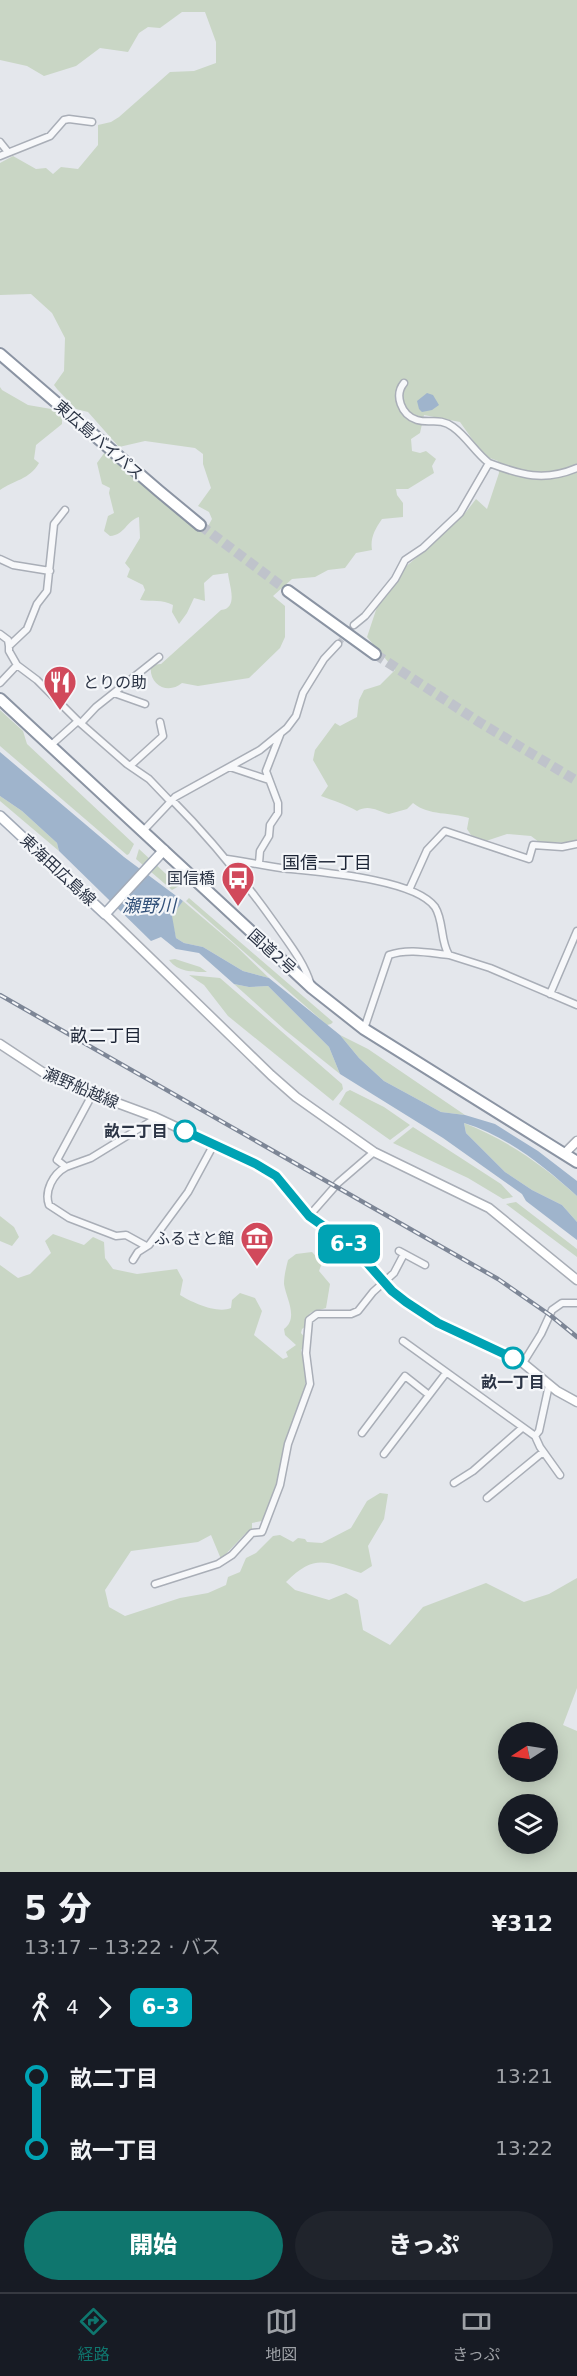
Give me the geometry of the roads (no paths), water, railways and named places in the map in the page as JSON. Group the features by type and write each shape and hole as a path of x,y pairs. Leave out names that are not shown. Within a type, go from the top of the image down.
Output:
{"highway":[{"name":"東広島バイパス","path":"0,354 200,525"},
{"path":"288,591 375,654"},
{"name":"国道2号","path":"0,699 312,988 364,1029 577,1162"}],"main road":[{"name":"東海田広島線","path":"0,816 107,912 164,850"},
{"path":"107,912 271,1075 296,1096 374,1152 478,1201 577,1280"},
{"name":"瀬野船越線","path":"0,1044 44,1073 92,1095 155,1117 256,1164 276,1176 309,1216 353,1247 399,1297 438,1323 523,1363 549,1385 577,1402"},
{"path":"564,1154 577,1141"}],"street":[{"path":"0,156 50,136 64,120 92,122"},
{"path":"0,142 8,152"},
{"path":"404,382 399,394 400,402 410,417 418,421 435,420 448,424 489,463 532,476 552,477 577,468"},
{"path":"354,625 366,616 395,579 405,561 423,548 460,513 489,463"},
{"path":"9,646 30,624 36,607 47,591 54,524 65,510"},
{"path":"0,559 13,565 50,571"},
{"path":"0,634 8,640 9,651 17,665 37,680 130,766 149,779 207,835 304,965 312,988"},
{"path":"144,830 171,801 260,750 280,734 296,716 303,693 324,659 338,644"},
{"path":"50,746 159,657"},
{"path":"0,683 17,665"},
{"path":"114,693 145,704"},
{"path":"130,766 163,736 160,722"},
{"path":"259,863 260,851 268,836 270,825 278,813 278,803 266,771 280,734"},
{"path":"230,766 269,780"},
{"path":"409,890 427,850 445,831 529,859 533,845 562,847 577,844"},
{"path":"226,859 378,881 409,890 434,906 438,914 443,944 449,955"},
{"path":"550,994 577,931"},
{"path":"364,1029 389,955 396,953 420,952 449,955 490,968 577,1005"},
{"path":"66,1167 57,1160 92,1095"},
{"path":"146,1246 126,1235 116,1236 69,1218 49,1205 48,1196 52,1181 66,1167 91,1158 155,1117"},
{"path":"133,1260 188,1192 214,1144"},
{"path":"309,1216 338,1183 374,1152"},
{"path":"155,1584 218,1564 232,1555 252,1533 262,1532 280,1485 288,1444 310,1384 306,1353 309,1320 316,1314 354,1313 394,1273 401,1252 425,1265"},
{"path":"523,1363 541,1334 552,1310 562,1303 577,1303"},
{"path":"403,1341 535,1436 543,1452 560,1475"},
{"path":"384,1454 446,1373"},
{"path":"362,1433 405,1376 429,1395"},
{"path":"535,1436 539,1431 549,1385"},
{"path":"453,1483 473,1471 522,1428"},
{"path":"487,1498 543,1452"}],"water":[{"path":"427,393 433,395 439,405 432,410 422,412 417,401"},
{"name":"瀬野川","path":"0,752 124,857 183,901 172,916 176,938 184,943 203,947 243,971 269,978 340,1035 359,1058 384,1081 441,1112 465,1115 495,1124 538,1151 577,1181 577,1196 524,1153 495,1136 464,1123 466,1133 505,1172 532,1190 562,1205 577,1222 577,1240 526,1201 522,1194 443,1138 340,1074 329,1047 268,986 249,987 234,984 199,953 176,949 161,937 151,941 59,851 57,843 22,811 0,796"}],"tunnel":[{"path":"200,525 288,591"},
{"path":"338,644 354,625"},
{"path":"375,654 479,722 577,781"}],"railway":[{"path":"0,995 498,1279 577,1337"}],"place":[{"name":"とりの助","path":"60,711"},
{"name":"国信橋","path":"238,907"},
{"name":"畝二丁目","path":"185,1131"},
{"name":"ふるさと館","path":"257,1267"},
{"name":"畝一丁目","path":"513,1358"}],"district":[{"name":"国信一丁目","path":"327,862"},
{"name":"畝二丁目","path":"106,1035"}]}
